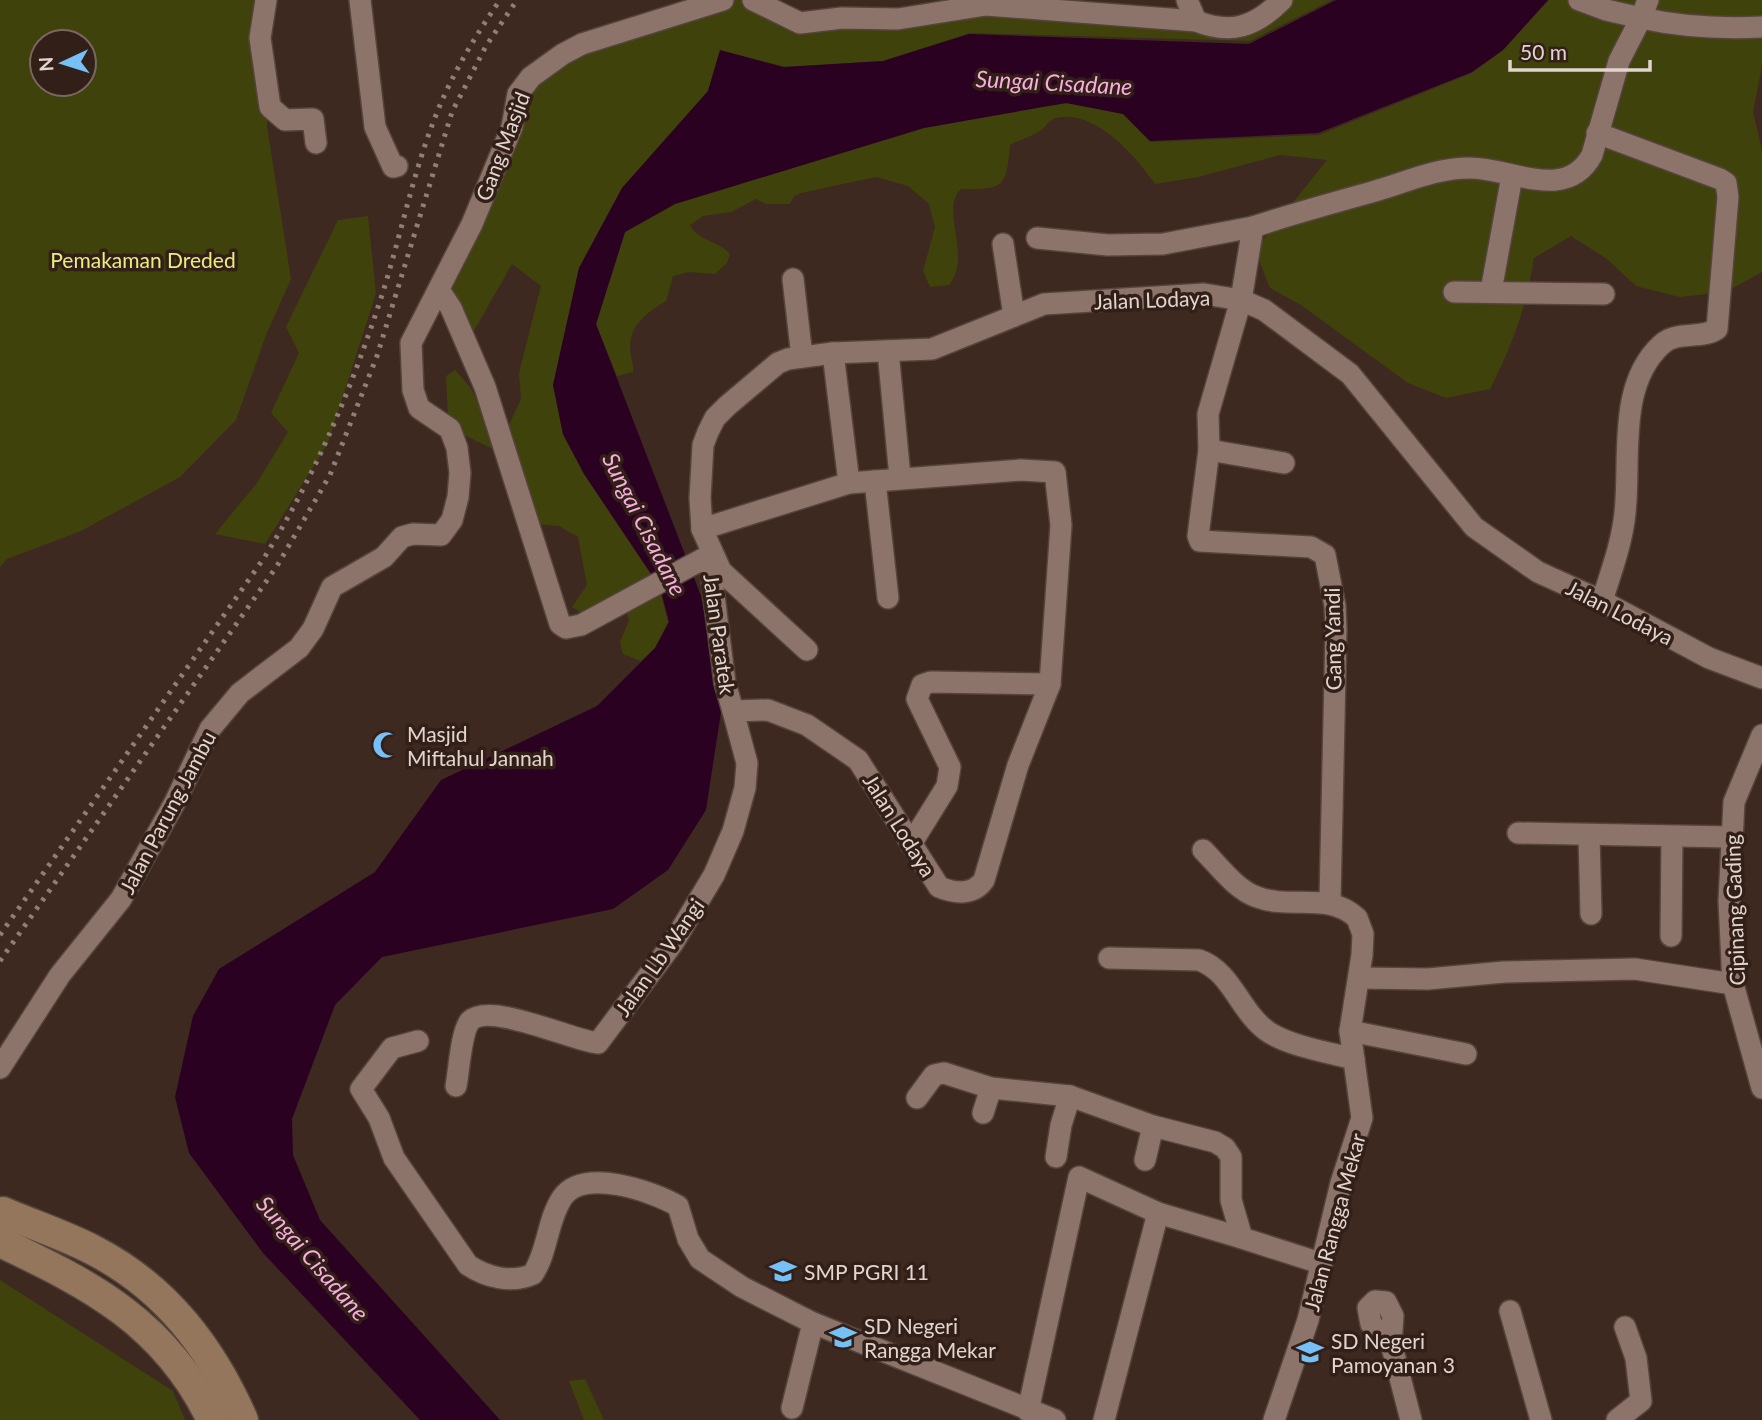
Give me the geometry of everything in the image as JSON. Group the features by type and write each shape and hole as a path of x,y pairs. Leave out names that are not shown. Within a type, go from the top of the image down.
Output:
{"street":[{"path":"266,0 260,38 270,107 285,120 313,119 316,143"},
{"path":"360,0 375,127 393,167 397,166"},
{"name":"Gang Masjid","path":"439,290 498,162 512,127 518,93 531,77 582,44 723,0"},
{"path":"753,0 800,23 897,9 986,5 1196,21 1219,30 1237,27 1257,19 1282,0"},
{"path":"1187,0 1196,21"},
{"path":"1579,0 1606,10 1645,9 1687,26 1762,27"},
{"path":"1037,238 1108,245 1163,244 1253,227 1372,192 1421,174 1467,168 1493,169 1512,176 1550,181 1570,177 1585,167 1619,61 1645,9"},
{"path":"1597,133 1720,179 1726,183 1728,197 1717,329 1711,333 1678,337 1662,344 1634,384 1625,514 1602,601"},
{"path":"1491,291 1512,176"},
{"path":"1253,227 1241,300 1208,414 1209,450 1284,463"},
{"path":"1003,244 1014,316"},
{"path":"793,279 802,357"},
{"path":"439,290 456,318 485,387 560,624 566,628 581,625 704,558"},
{"name":"Jalan Parung Jambu","path":"0,1068 60,975 121,900 175,802 210,729 240,693 299,648 313,629 332,587 384,557 402,537 413,534 441,535 452,520 460,473 457,448 450,429 419,408 413,390 411,343 439,290"},
{"path":"1454,292 1605,294"},
{"name":"Jalan Lodaya","path":"807,650 704,558 700,498 704,446 715,418 778,363 833,353 932,349 1044,304 1204,294 1241,300 1264,310 1350,374 1474,527 1538,572 1602,601 1710,658 1762,678"},
{"path":"702,528 849,483 900,477 888,351"},
{"path":"833,353 849,483"},
{"name":"Gang Yandi","path":"1209,450 1198,539 1202,542 1311,547 1325,555 1331,573 1336,629 1330,901"},
{"name":"Jalan Lodaya","path":"733,711 768,709 807,725 858,760 939,887 956,892 978,888 986,874 1018,765 1050,684 1061,525 1057,477 1050,471 900,477"},
{"path":"875,481 888,598"},
{"name":"Jalan Paratek","path":"704,558 725,683 733,711"},
{"path":"911,844 951,775 950,767 917,699 922,685 931,682 1050,684"},
{"name":"Jalan Lb Wangi","path":"456,1086 466,1029 471,1020 479,1016 506,1018 598,1043 642,981 665,955 715,875 739,809 747,763 733,711"},
{"name":"Cipinang Gading","path":"1762,736 1734,802 1730,837 1733,984 1762,1088"},
{"path":"1518,833 1730,837"},
{"path":"1589,835 1591,914"},
{"path":"1671,936 1672,837"},
{"path":"1203,850 1255,897 1299,903 1330,901"},
{"name":"Jalan Rangga Mekar","path":"1274,1420 1308,1320 1320,1262 1362,1118 1350,1031 1363,934 1357,918 1330,901"},
{"path":"1109,958 1199,960 1209,964 1220,971 1245,1010 1271,1033 1354,1059"},
{"path":"1359,978 1428,979 1504,972 1635,969 1733,984"},
{"path":"1350,1031 1466,1054"},
{"path":"418,1041 392,1048 361,1088 379,1118 394,1158 468,1265 485,1276 529,1276 536,1269 562,1198 569,1191 584,1183 642,1189 680,1209 688,1239 708,1267 813,1323 1055,1420"},
{"path":"918,1098 937,1074 991,1087 1070,1096 1153,1126 1215,1142 1225,1148 1231,1157 1231,1200 1242,1238"},
{"path":"984,1113 991,1087"},
{"path":"1056,1157 1061,1125 1070,1096"},
{"path":"1145,1160 1153,1126"},
{"path":"1028,1411 1079,1177 1158,1213 1320,1262"},
{"path":"1104,1420 1158,1213"},
{"path":"1,1214 93,1250 150,1287 176,1310 202,1343 226,1380 243,1420"},
{"path":"0,1242 84,1282 127,1312 182,1369 212,1420"},
{"path":"1510,1311 1541,1420"},
{"path":"792,1408 813,1323"},
{"path":"1617,1420 1641,1401 1636,1358 1625,1327"},
{"path":"1391,1343 1411,1420"}],"green space":[{"name":"Pemakaman Dreded","path":"0,0 270,0 266,43 267,126 291,279 266,335 236,420 180,477 81,531 7,559 0,567"},
{"path":"723,0 753,0 801,23 986,5 1219,30 1282,0 1332,0 1250,41 970,33 883,61 784,67 720,51 708,91 622,188 579,268 553,385 563,435 584,474 659,587 668,622 655,648 641,661 623,654 620,642 629,620 625,608 582,613 572,607 587,585 578,537 559,526 536,524 507,456 464,435 448,416 446,376 455,370 471,388 486,419 505,433 521,399 519,373 541,286 512,264 467,343 439,290 518,94 563,54"},
{"path":"1549,0 1762,0 1762,66 1753,112 1762,150 1762,272 1726,292 1680,297 1636,286 1607,259 1571,236 1534,258 1518,325 1490,389 1446,398 1408,383 1301,305 1270,288 1255,250 1327,160 1280,155 1198,177 1155,184 1113,137 1086,121 1071,117 1049,121 1040,131 1010,145 1007,170 1001,183 995,187 961,189 955,198 953,209 958,260 956,273 949,285 930,287 923,271 935,227 929,204 908,186 876,177 801,193 794,196 790,204 766,204 756,199 731,212 703,216 690,225 698,234 730,254 727,263 715,274 689,272 673,276 666,301 645,316 634,329 630,346 633,372 617,376 596,324 625,232 675,204 924,128 1070,103 1123,114 1150,142 1319,135 1472,73 1502,51"},
{"path":"368,216 376,293 328,443 265,544 215,534 257,483 288,432 271,413 299,353 286,327 338,220"},
{"path":"0,1280 173,1391 185,1420 0,1420"},
{"path":"585,1379 604,1420 584,1420 569,1381"}],"water":[{"name":"Sungai Cisadane","path":"1336,0 1548,0 1503,50 1472,72 1318,133 1150,141 1123,114 1066,103 924,128 675,204 625,232 596,324 701,596 721,712 706,810 668,870 613,909 382,957 335,1005 292,1119 293,1155 320,1220 500,1420 420,1420 263,1253 189,1153 175,1097 193,1016 219,969 375,872 441,780 597,706 655,648 669,622 660,587 584,474 563,434 553,385 579,268 622,188 708,91 720,50 784,67 883,61 969,34 1249,44"}],"railway":[{"path":"0,935 264,558 300,496 344,399 369,332 421,156 438,110 466,54 500,0"},
{"path":"0,961 277,566 330,475 377,356 452,112 486,46 517,0"}],"place":[{"name":"Masjid Miftahul Jannah","path":"386,745"},
{"name":"SMP PGRI 11","path":"783,1271"},
{"name":"SD Negeri Rangga Mekar","path":"843,1337"},
{"name":"SD Negeri Pamoyanan 3","path":"1310,1352"}]}
